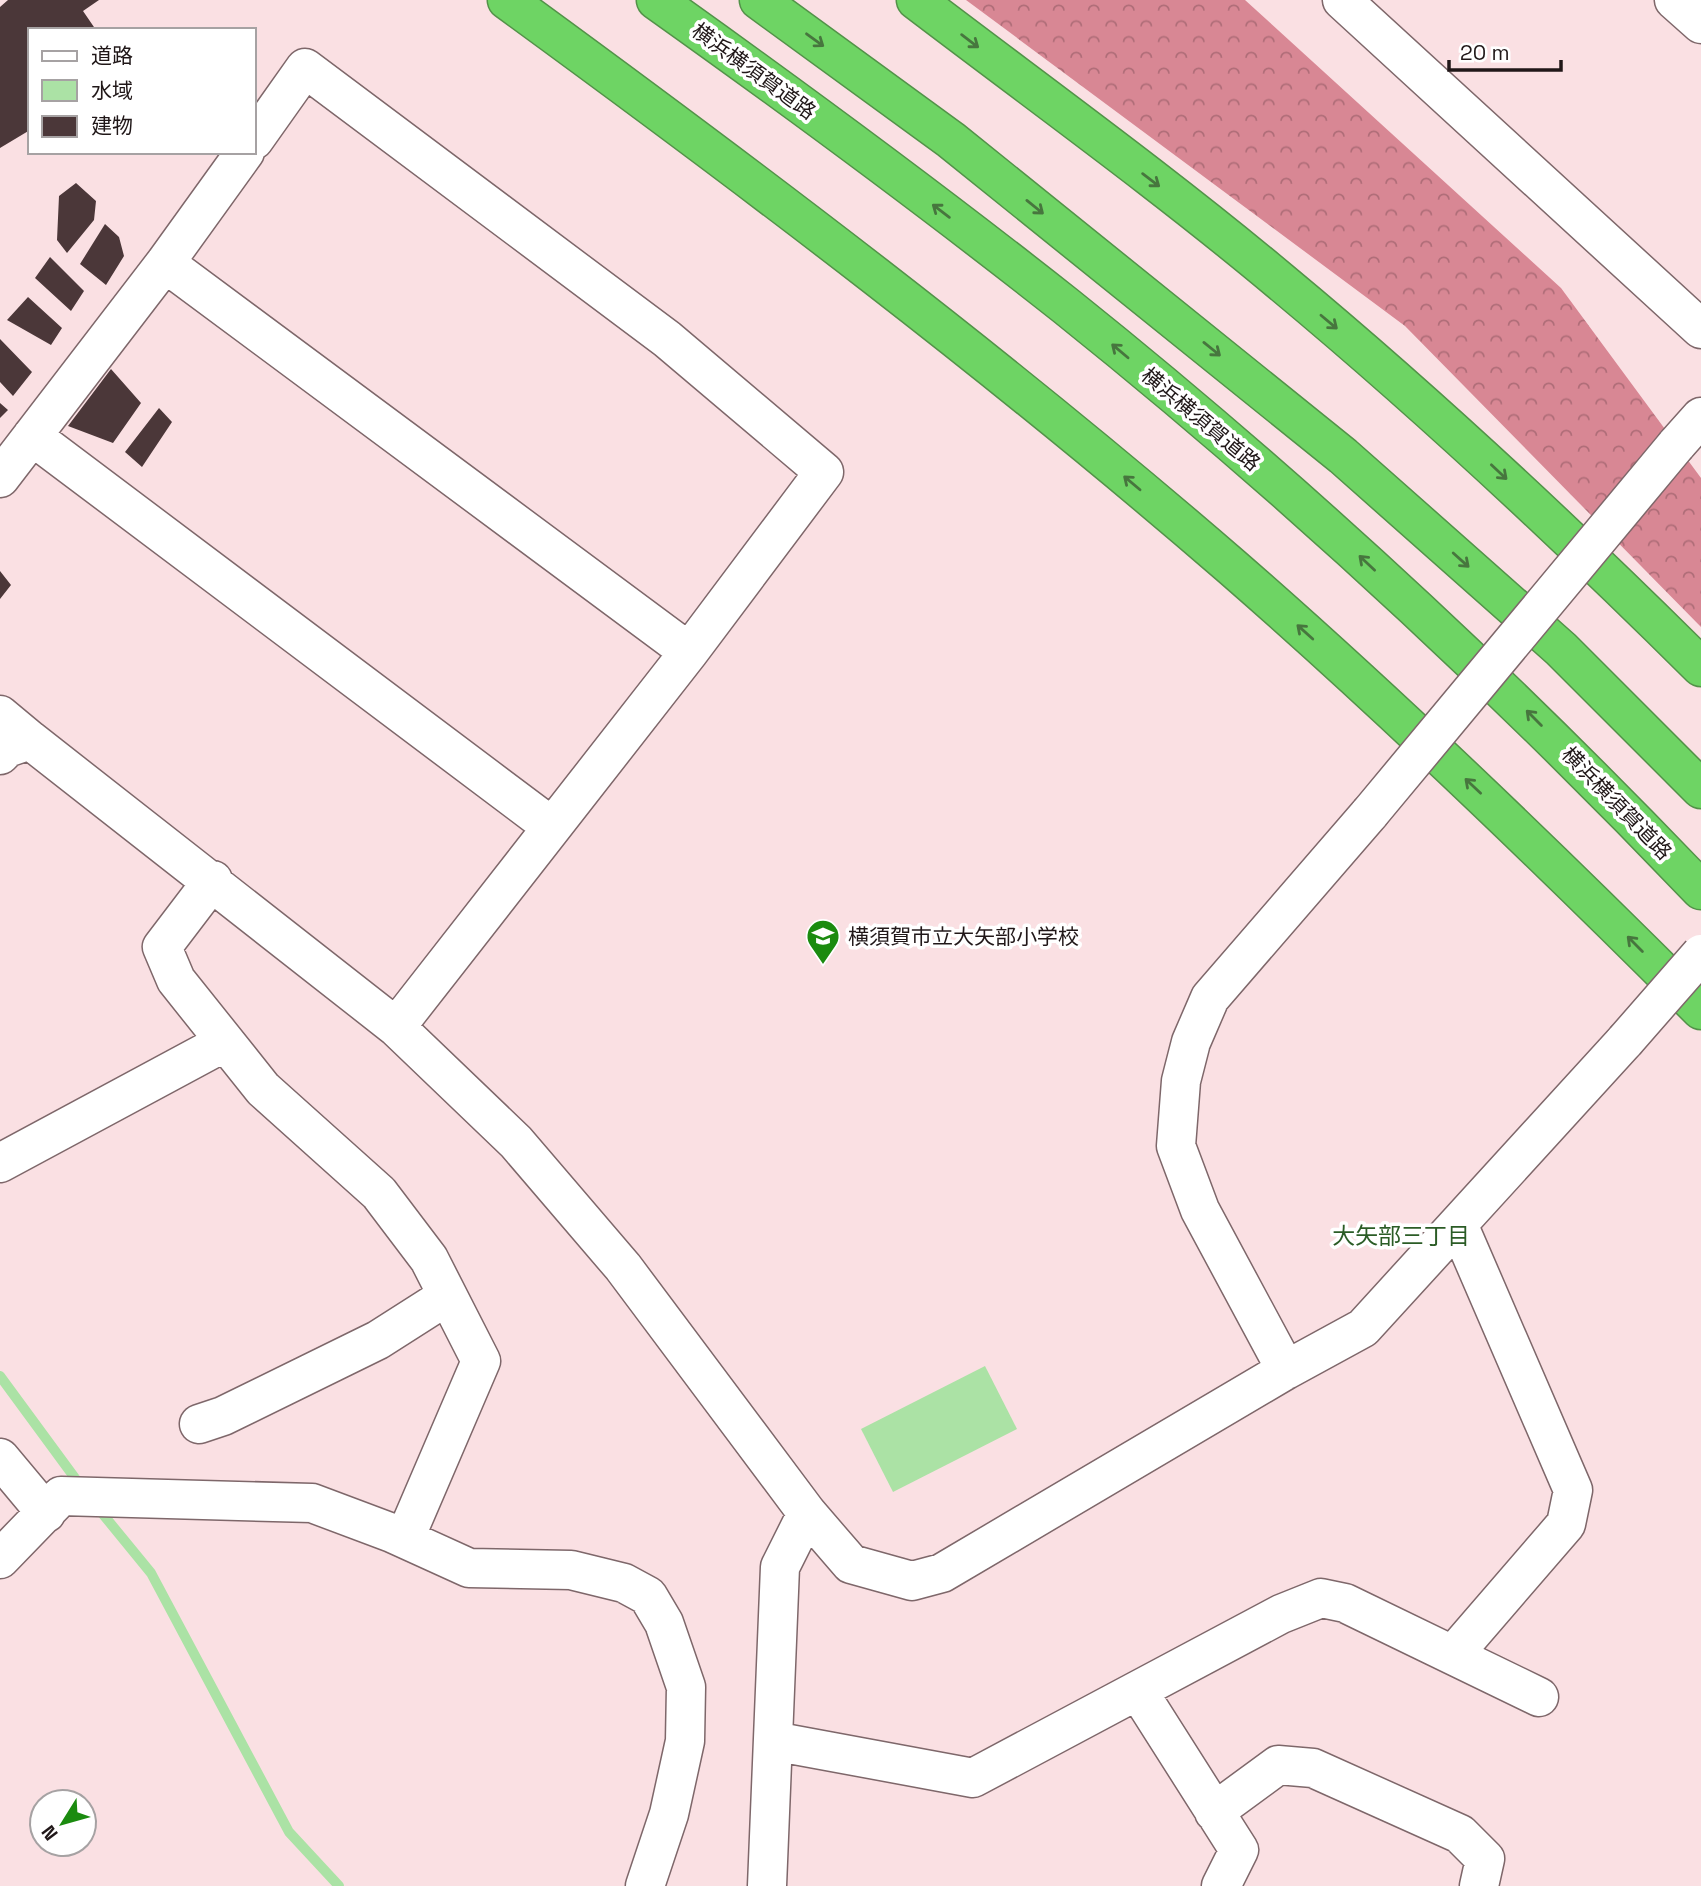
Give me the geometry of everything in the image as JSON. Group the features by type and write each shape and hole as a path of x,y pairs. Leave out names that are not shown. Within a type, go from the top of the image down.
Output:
{"highway":[{"path":"507,0 876,275 1168,513 1302,629 1505,816 1701,1010"},
{"name":"横浜横須賀道路","path":"656,0 801,104 1054,298 1211,426 1353,550 1525,709 1701,890"},
{"path":"760,0 951,140 1343,456 1561,649 1701,789"},
{"path":"916,0 1172,195 1319,314 1466,441 1701,667"}],"street":[{"path":"1342,0 1701,329"},
{"path":"1674,0 1701,24"},
{"path":"256,137 305,68 667,339 824,472 689,652 396,1027"},
{"path":"0,478 165,263 244,154"},
{"path":"165,263 689,652"},
{"path":"1286,1370 1200,1210 1176,1146 1181,1081 1191,1042 1210,998 1370,813 1701,416"},
{"path":"32,436 552,828"},
{"path":"0,715 15,747 213,880 396,1027 516,1142 623,1267 807,1513 851,1564 912,1581 943,1573 1286,1370 1363,1328 1701,954"},
{"path":"213,880 162,947 176,980 263,1089 379,1193 429,1259 481,1361 405,1538"},
{"path":"0,1163 225,1041"},
{"path":"1452,1655 1566,1524 1573,1490 1458,1224"},
{"path":"199,1424 223,1416 378,1340 447,1296"},
{"path":"0,1458 54,1505"},
{"path":"0,1559 54,1505 115,1498 312,1503 405,1538 469,1567 571,1570 625,1583 648,1596 664,1623 686,1686 685,1741 669,1814 645,1886"},
{"path":"767,1886 780,1567 807,1513"},
{"path":"773,1741 973,1778 1281,1615 1321,1598 1345,1603 1539,1697"},
{"path":"1138,1691 1239,1850 1221,1886"},
{"path":"1214,1812 1278,1765 1313,1768 1460,1834 1485,1860 1479,1886"}],"green space":[{"path":"966,0 1245,0 1561,288 1701,478 1701,627 1405,326"}],"water":[{"path":"985,1366 1017,1429 893,1492 861,1429"}],"building":[{"path":"8,0 99,0 83,11 95,28 28,28 28,131 0,148 0,7"},
{"path":"76,183 96,201 94,220 67,253 57,240 59,196"},
{"path":"105,224 119,237 124,256 106,285 80,264"},
{"path":"50,257 84,291 71,311 35,278"},
{"path":"28,297 62,328 51,345 7,320"},
{"path":"0,339 32,372 13,396 0,382"},
{"path":"111,369 141,403 113,443 68,426"},
{"path":"0,403 8,410 0,418"},
{"path":"159,408 172,422 142,467 125,452"},
{"path":"0,571 11,585 0,599"}],"waterway":[{"path":"0,1376 83,1489"},
{"path":"97,1507 151,1573 289,1832 339,1886"}],"place":[{"name":"横須賀市立大矢部小学校","path":"823,966"}],"district":[{"name":"大矢部三丁目","path":"1401,1236"}]}
